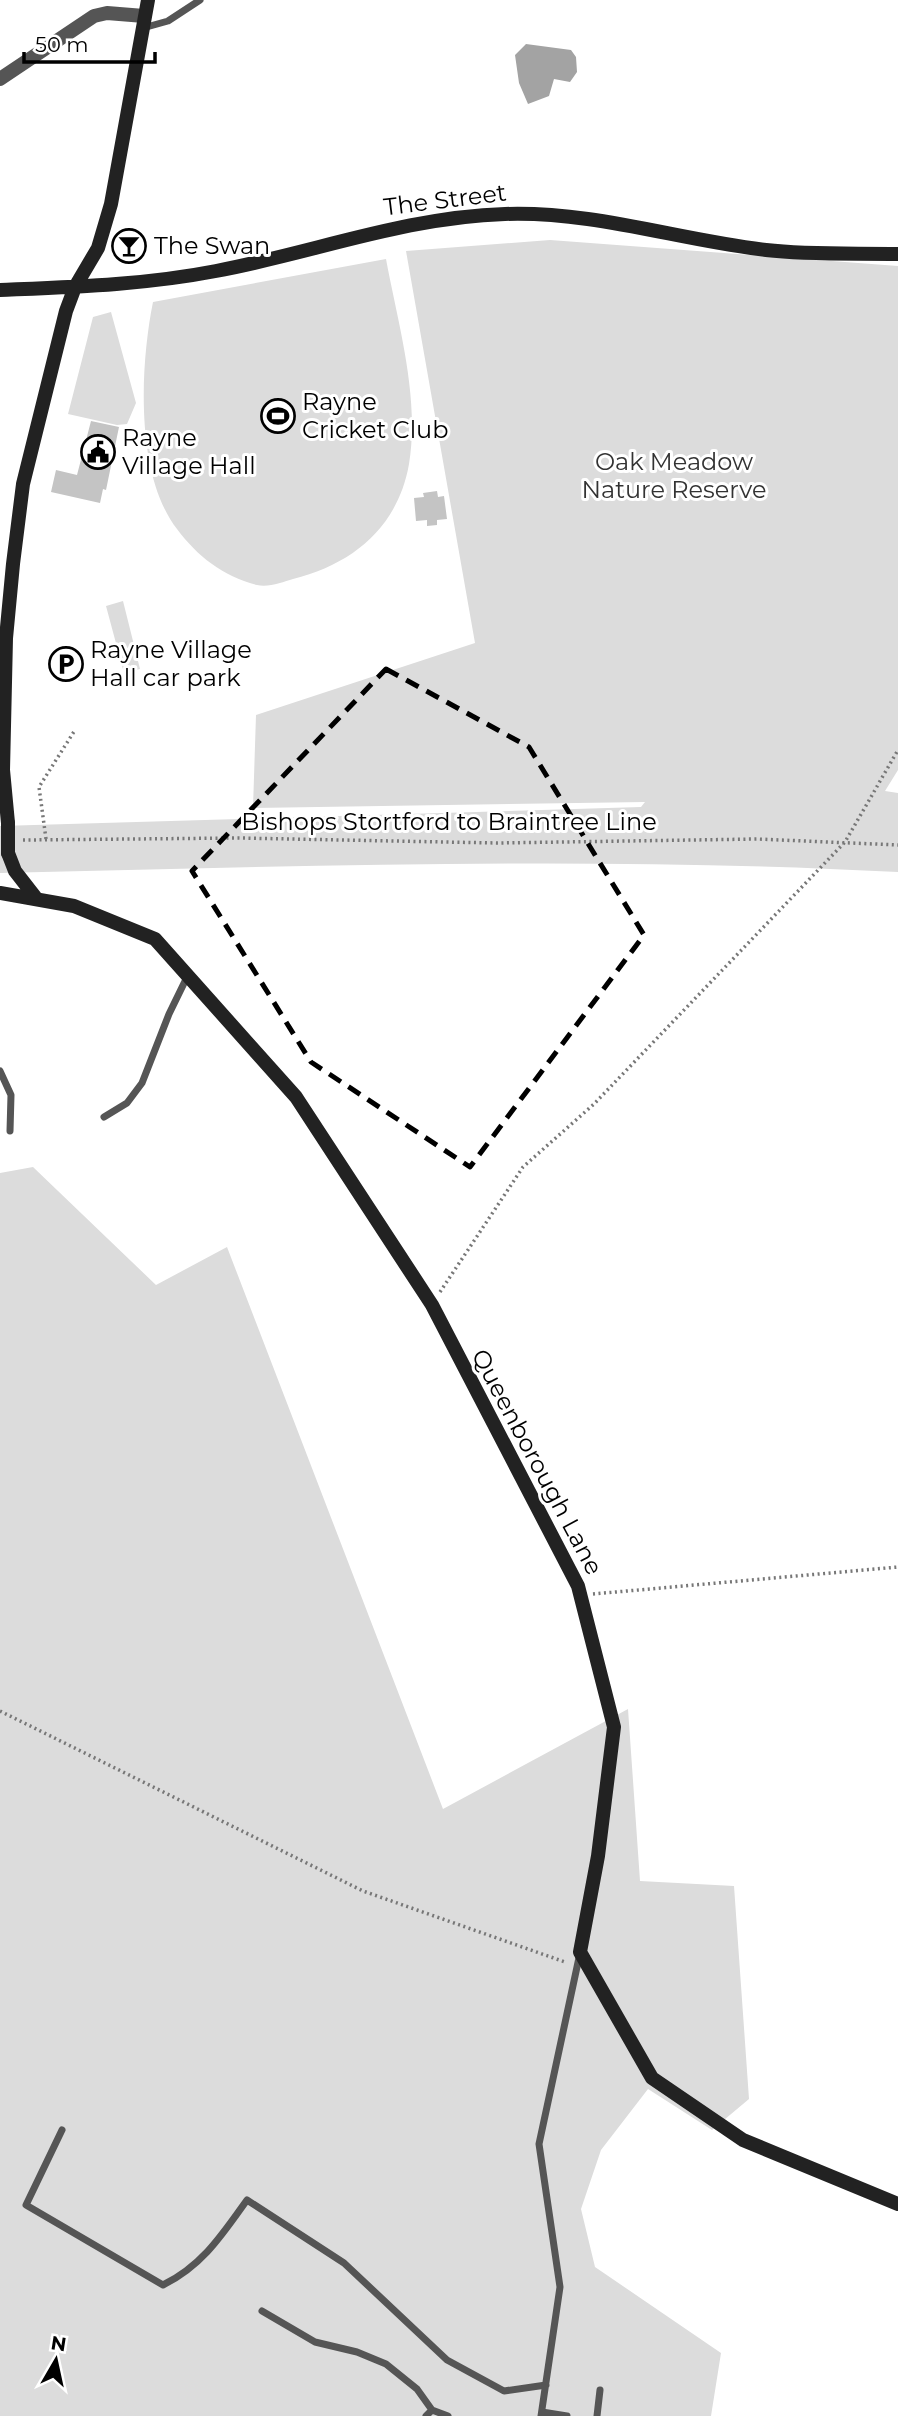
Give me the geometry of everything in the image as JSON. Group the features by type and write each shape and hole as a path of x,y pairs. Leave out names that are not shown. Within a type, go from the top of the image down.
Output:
{"street":[{"path":"37,898 15,871 7,853 8,823 3,770 3,637 23,484 66,311 75,287 98,248 111,204 148,0"},
{"path":"0,79 94,16 107,13 143,22"},
{"name":"The Street","path":"0,290 149,282 216,271 431,220 505,214 579,216 765,250 898,254"},
{"name":"Queenborough Lane","path":"6,893 74,906 155,939 296,1097 432,1305 580,1595 614,1727 598,1856 578,1959"},
{"path":"578,1959 652,2078 743,2140 898,2204"}],"lane":[{"path":"143,22 168,21 200,0"},
{"path":"104,1117 127,1103 142,1083 169,1014 189,975"},
{"path":"0,1071 11,1095 10,1131"},
{"path":"567,2416 542,2414 560,2287 540,2144 578,1959"},
{"path":"62,2130 26,2205 163,2286 184,2275 208,2253 247,2200 344,2263 447,2360 504,2391 546,2385"},
{"path":"262,2311 315,2342 357,2352 386,2364 417,2389 429,2413 448,2416"},
{"path":"597,2416 600,2390"}],"path":[{"path":"46,839 39,787 75,730"},
{"path":"432,1305 523,1167 594,1104 845,842 898,750"},
{"name":"Bishops Stortford to Braintree Line","path":"7,853 46,839 239,838 497,843 757,839 898,845"},
{"path":"580,1595 898,1567"},
{"path":"0,1711 363,1891 578,1959"}],"highlighted area":[{"path":"386,669 529,747 644,935 470,1167 311,1062 192,871"}],"green space":[{"name":"Oak Meadow Nature Reserve","path":"550,240 898,266 898,770 885,791 898,793 898,872 561,863 0,873 0,826 641,807 645,802 253,808 256,715 475,643 406,251"},
{"name":"Rayne Cricket Club","path":"386,259 406,361 412,413 409,464 395,506 369,540 335,564 266,586 233,577 212,564 185,539 163,506 154,480 144,419 145,357 153,302"},
{"path":"111,312 136,403 127,424 117,425 68,414 93,317"},
{"path":"123,601 140,669 124,673 106,606"},
{"path":"33,1167 156,1285 227,1247 443,1809 628,1709 640,1881 734,1886 749,2099 712,2130 648,2089 601,2150 581,2209 595,2267 721,2353 711,2416 0,2416 0,1173"}],"shaded area":[{"path":"526,44 571,50 576,57 577,72 570,82 554,79 549,96 528,104 519,83 515,55"}],"building":[{"name":"Rayne Village Hall","path":"91,421 119,427 106,490 103,489 100,503 51,492 56,470 77,475"},
{"path":"437,491 438,497 444,496 447,519 437,520 437,525 427,526 427,520 416,521 414,498 424,497 423,493"}],"place":[{"name":"The Swan","path":"129,246"},
{"name":"Rayne Cricket Club","path":"278,416"},
{"name":"Rayne Village Hall","path":"98,452"},
{"name":"Rayne Village Hall car park","path":"66,664"}]}
